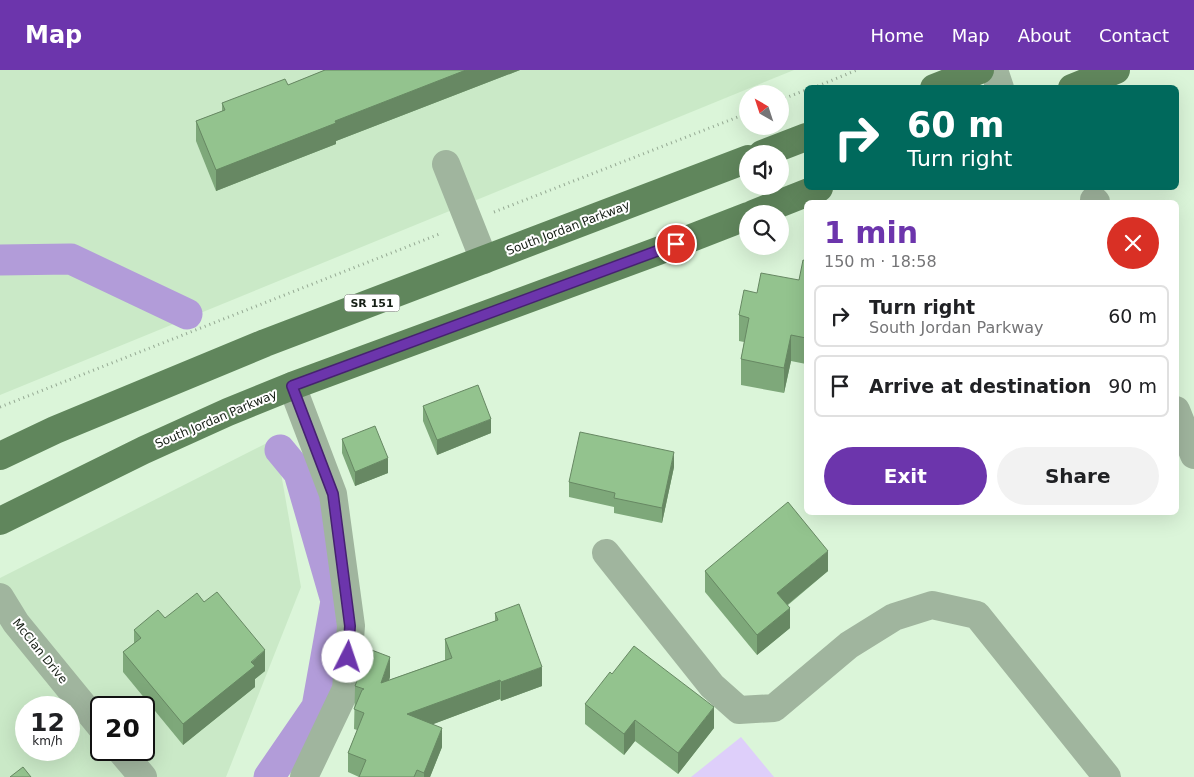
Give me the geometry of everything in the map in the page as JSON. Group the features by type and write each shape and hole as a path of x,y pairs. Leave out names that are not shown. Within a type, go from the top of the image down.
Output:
{"main road":[{"path":"942,85 980,70"},
{"path":"1079,85 1116,70"},
{"path":"785,145 804,138"},
{"name":"South Jordan Parkway","path":"0,456 55,430 265,342 739,162"},
{"path":"776,205 814,190"},
{"name":"South Jordan Parkway","path":"0,521 144,450 228,412 292,386 739,220"}],"street":[{"path":"994,70 999,85"},
{"path":"446,164 484,260"},
{"path":"292,386 333,494 350,626 346,689 304,777"},
{"path":"1179,418 1194,455"},
{"path":"606,553 712,686 739,710 774,708 849,645 894,617 932,605 977,615 1107,777"},
{"name":"McClan Drive","path":"0,597 16,623 90,714"},
{"path":"129,761 142,777"}],"path":[{"path":"820,85 857,70"},
{"path":"789,97 804,91"},
{"path":"0,407 739,117"}],"shaded area":[{"path":"0,70 794,70 757,85 739,85 739,93 0,395"},
{"path":"275,439 301,587 226,777 0,777 0,578"},
{"path":"741,737 774,777 691,777"}],"building":[{"path":"325,70 466,70 216,170 196,121 225,110 222,103 285,79 288,85"},
{"path":"803,260 804,338 791,335 784,368 741,359 749,318 739,315 744,290 757,293 761,273 799,280"},
{"path":"478,385 491,419 437,440 423,406"},
{"path":"375,426 388,458 355,472 342,439"},
{"path":"580,432 674,452 662,508 614,498 615,493 569,482"},
{"path":"788,502 828,551 777,593 790,608 757,635 705,571"},
{"path":"217,592 265,650 251,662 255,666 183,724 123,652 141,638 134,630 158,610 165,618 197,593 204,602"},
{"path":"519,604 542,667 501,682 500,680 407,714 442,728 424,773 417,770 414,777 359,777 366,760 348,753 364,713 354,709 364,689 355,686 369,649 390,657 381,683 452,658 445,639 498,620 495,613"},
{"path":"634,646 714,707 678,753 635,720 624,734 585,704 610,672 612,674"},
{"path":"23,767 31,777 10,777"}],"waterway":[{"path":"0,260 71,259 187,314"},
{"path":"269,777 317,707 336,601 299,473 280,450"}],"route":[{"path":"348,657 350,626 333,494 292,386 676,244"}]}
